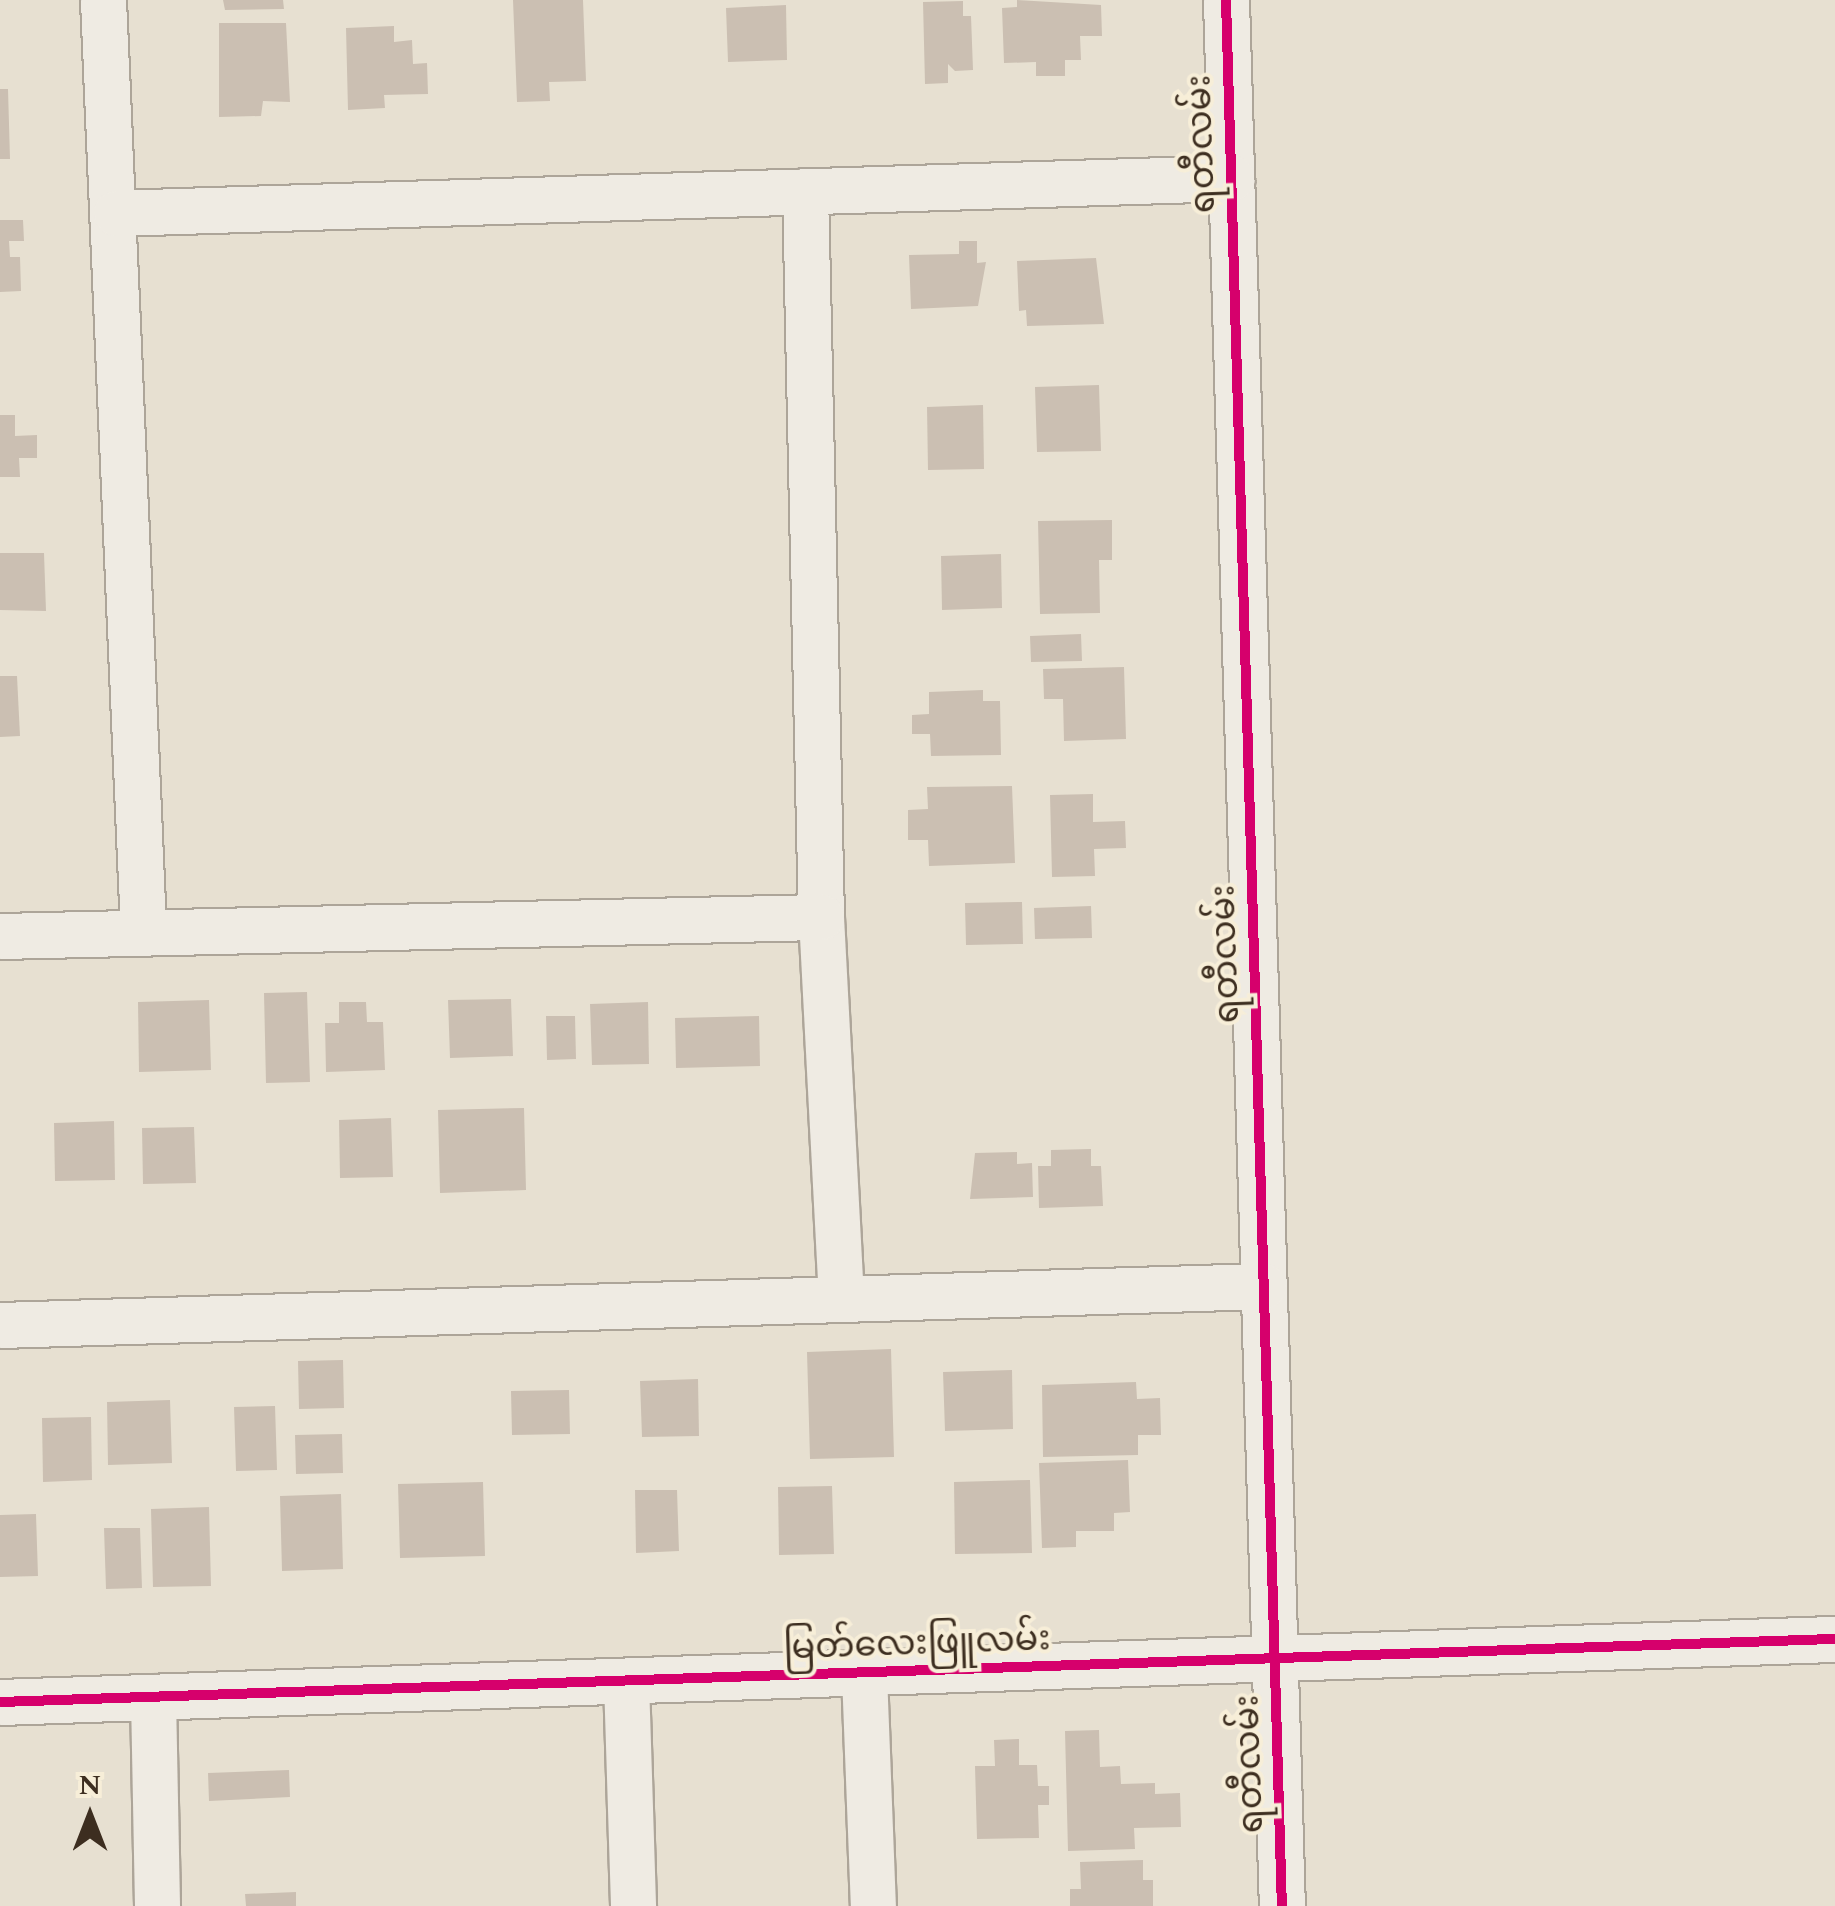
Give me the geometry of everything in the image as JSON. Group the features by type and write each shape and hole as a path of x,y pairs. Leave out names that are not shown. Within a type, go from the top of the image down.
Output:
{"street":[{"path":"103,0 116,213 143,929"},
{"name":"ရတီလမ်း","path":"1226,0 1282,1906"},
{"path":"116,213 1231,178"},
{"path":"805,191 821,917 842,1294"},
{"path":"0,936 143,929 821,917"},
{"path":"0,1325 842,1294 1262,1286"},
{"name":"မြတ်လေးဖြူလမ်း","path":"0,1702 1835,1639"},
{"path":"864,1674 874,1906"},
{"path":"626,1682 633,1906"},
{"path":"153,1697 157,1906"}],"building":[{"path":"223,0 283,0 284,9 225,10"},
{"path":"513,0 583,0 586,81 549,82 550,101 517,102"},
{"path":"1017,0 1101,5 1102,36 1080,36 1081,60 1065,60 1065,76 1036,76 1036,62 1004,63 1002,8 1017,7"},
{"path":"963,1 963,16 971,16 973,70 955,71 948,64 948,83 925,84 923,2"},
{"path":"786,5 787,60 728,62 726,8"},
{"path":"219,23 286,23 290,102 263,101 261,116 219,117"},
{"path":"394,26 394,42 412,40 413,64 427,63 428,94 384,95 385,108 348,110 346,28"},
{"path":"0,89 8,89 10,159 0,159"},
{"path":"0,220 23,220 24,241 9,241 10,257 20,257 21,291 0,292"},
{"path":"959,241 977,241 977,263 986,262 978,306 911,309 909,255 959,254"},
{"path":"1096,258 1104,324 1027,326 1026,310 1019,311 1017,261"},
{"path":"1099,385 1101,451 1037,452 1035,387"},
{"path":"983,405 984,469 928,470 927,407"},
{"path":"0,415 15,415 15,436 37,435 37,458 19,458 20,477 0,477"},
{"path":"1112,520 1112,560 1099,560 1100,613 1040,614 1038,521"},
{"path":"0,553 44,553 46,611 0,610"},
{"path":"1001,554 1002,608 942,610 941,556"},
{"path":"1081,634 1082,661 1031,662 1030,636"},
{"path":"1124,667 1126,739 1064,741 1063,699 1044,699 1043,669"},
{"path":"0,676 17,676 20,736 0,737"},
{"path":"983,690 983,701 1000,701 1001,755 931,756 930,734 912,734 912,715 929,714 929,692"},
{"path":"1012,786 1015,863 929,866 928,840 908,840 908,810 928,809 927,787"},
{"path":"1093,794 1093,822 1125,821 1126,848 1094,849 1095,876 1052,877 1050,795"},
{"path":"1022,902 1023,944 966,945 965,903"},
{"path":"1091,906 1092,938 1035,939 1034,908"},
{"path":"307,992 310,1082 266,1083 264,993"},
{"path":"511,999 513,1056 450,1058 448,1000"},
{"path":"209,1000 211,1070 139,1072 138,1002"},
{"path":"339,1002 366,1002 367,1022 383,1022 385,1070 326,1072 325,1023 339,1023"},
{"path":"648,1002 649,1064 592,1065 590,1004"},
{"path":"546,1016 575,1016 576,1059 547,1060"},
{"path":"759,1016 760,1066 676,1068 675,1018"},
{"path":"524,1108 526,1190 440,1193 438,1110"},
{"path":"391,1118 393,1177 340,1178 339,1120"},
{"path":"114,1121 115,1180 55,1181 54,1123"},
{"path":"194,1127 196,1183 143,1184 142,1128"},
{"path":"1091,1149 1091,1166 1101,1166 1103,1206 1039,1208 1038,1166 1051,1166 1051,1150"},
{"path":"1017,1152 1017,1164 1032,1163 1033,1197 970,1199 975,1153"},
{"path":"891,1349 894,1457 810,1459 807,1352"},
{"path":"343,1360 344,1408 299,1409 298,1361"},
{"path":"1012,1370 1013,1429 945,1431 943,1372"},
{"path":"698,1379 699,1436 642,1437 640,1381"},
{"path":"1136,1382 1137,1399 1160,1398 1161,1435 1138,1435 1138,1455 1043,1457 1042,1385"},
{"path":"569,1390 570,1434 512,1435 511,1391"},
{"path":"170,1400 172,1463 108,1465 107,1402"},
{"path":"275,1406 277,1470 236,1471 234,1407"},
{"path":"91,1417 92,1480 43,1482 42,1418"},
{"path":"342,1434 343,1473 296,1474 295,1435"},
{"path":"1128,1460 1130,1512 1114,1513 1114,1531 1076,1531 1076,1547 1042,1548 1039,1463"},
{"path":"1030,1480 1032,1553 955,1554 954,1482"},
{"path":"483,1482 485,1556 400,1558 398,1484"},
{"path":"832,1486 834,1554 779,1555 778,1487"},
{"path":"635,1490 677,1490 679,1551 636,1553"},
{"path":"341,1494 343,1569 282,1571 280,1496"},
{"path":"209,1507 211,1586 153,1587 151,1509"},
{"path":"36,1514 38,1576 0,1577 0,1515"},
{"path":"104,1528 140,1528 142,1588 106,1589"},
{"path":"1099,1730 1100,1767 1120,1766 1121,1784 1155,1783 1155,1794 1180,1793 1181,1827 1134,1828 1135,1849 1068,1851 1065,1731"},
{"path":"1019,1739 1019,1765 1037,1765 1038,1786 1049,1786 1049,1805 1038,1805 1039,1838 977,1839 975,1766 995,1766 994,1740"},
{"path":"289,1770 290,1797 209,1801 208,1773"},
{"path":"1143,1860 1143,1880 1153,1880 1153,1906 1070,1906 1070,1889 1081,1889 1080,1862"},
{"path":"296,1892 296,1906 246,1906 245,1894"}],"cycle path":[{"path":"1226,0 1282,1906"},
{"path":"0,1702 1835,1639"}]}
